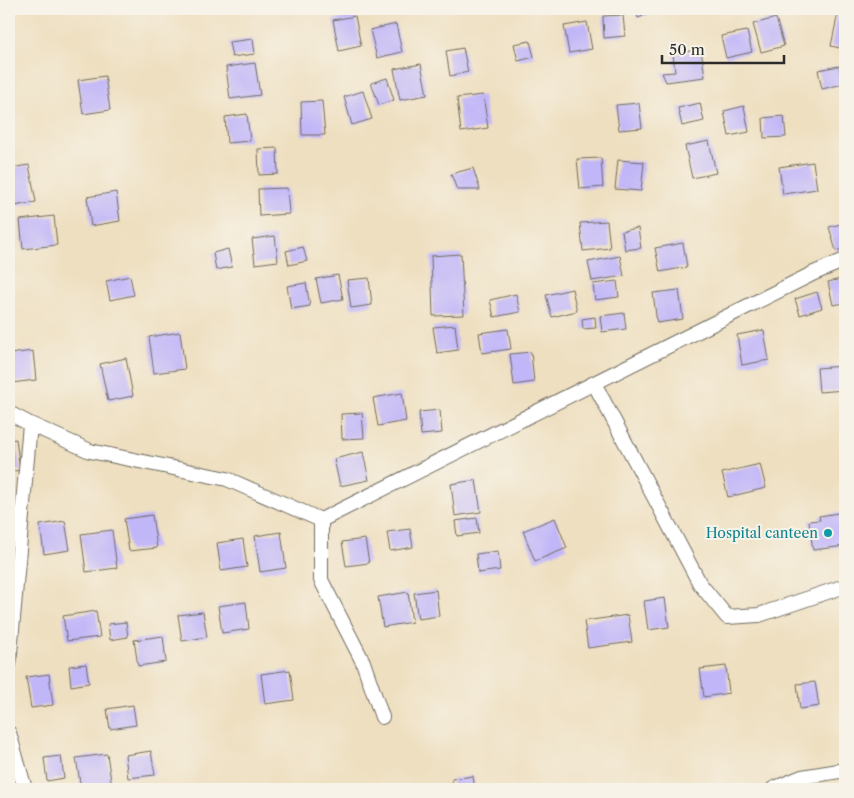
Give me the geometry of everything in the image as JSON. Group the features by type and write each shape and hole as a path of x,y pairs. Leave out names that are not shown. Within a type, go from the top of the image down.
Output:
{"street":[{"path":"321,520 814,273 845,260"},
{"path":"594,383 700,584 726,617 759,615 845,586"},
{"path":"9,413 90,452 227,479 321,520"},
{"path":"9,664 30,424"},
{"path":"321,520 321,580 363,662 382,717"},
{"path":"9,734 25,789"},
{"path":"773,789 802,777 839,771 845,772"}],"building":[{"path":"394,9 423,9 423,10 395,15"},
{"path":"635,9 661,9 638,18"},
{"path":"838,13 845,15 845,49 831,46"},
{"path":"623,15 625,36 604,38 603,16"},
{"path":"355,16 361,46 339,51 333,20"},
{"path":"776,18 784,46 761,52 753,24"},
{"path":"587,22 592,49 569,53 564,26"},
{"path":"396,24 402,52 377,58 370,30"},
{"path":"747,31 752,52 726,58 721,36"},
{"path":"253,39 255,54 232,57 229,42"},
{"path":"530,41 534,57 518,61 514,44"},
{"path":"463,48 468,72 450,76 446,51"},
{"path":"701,49 705,77 666,82 662,73 675,72 673,54"},
{"path":"255,63 260,95 230,99 226,67"},
{"path":"421,64 427,95 400,100 394,69"},
{"path":"839,66 843,84 822,89 818,70"},
{"path":"105,76 110,110 83,114 78,80"},
{"path":"387,78 394,100 379,105 371,83"},
{"path":"363,91 372,119 352,125 344,97"},
{"path":"483,95 488,128 461,132 457,98"},
{"path":"322,101 325,135 302,135 301,102"},
{"path":"639,103 642,128 619,130 616,105"},
{"path":"700,103 704,121 682,126 678,108"},
{"path":"744,106 749,132 729,136 724,111"},
{"path":"247,114 250,141 227,143 225,117"},
{"path":"784,116 786,137 764,138 763,118"},
{"path":"709,141 716,173 692,178 685,146"},
{"path":"277,148 278,174 259,175 258,149"},
{"path":"601,158 603,187 580,189 577,159"},
{"path":"618,160 644,162 641,191 615,189"},
{"path":"813,162 817,189 783,194 779,167"},
{"path":"29,165 36,202 9,207 9,168"},
{"path":"473,168 480,190 457,190 451,174"},
{"path":"845,171 845,187 841,172"},
{"path":"287,188 289,214 259,216 258,189"},
{"path":"116,192 120,221 91,226 87,197"},
{"path":"54,216 57,245 23,249 20,220"},
{"path":"607,221 610,248 583,251 580,223"},
{"path":"845,223 845,248 836,251 829,227"},
{"path":"638,228 641,248 625,250 622,231"},
{"path":"275,236 278,261 255,264 252,239"},
{"path":"683,243 687,267 660,272 655,248"},
{"path":"303,247 307,261 289,265 286,251"},
{"path":"228,249 232,267 216,270 213,253"},
{"path":"461,254 464,315 433,316 431,256"},
{"path":"620,256 624,276 592,281 588,262"},
{"path":"338,275 343,299 321,303 316,279"},
{"path":"130,276 134,295 110,300 106,281"},
{"path":"369,278 372,305 351,308 347,280"},
{"path":"845,278 845,303 833,305 828,282"},
{"path":"617,281 619,297 595,300 593,284"},
{"path":"306,283 310,306 291,309 287,286"},
{"path":"572,289 577,311 552,317 546,295"},
{"path":"679,290 683,319 657,323 653,293"},
{"path":"817,292 822,308 800,315 795,299"},
{"path":"516,294 520,312 494,317 490,300"},
{"path":"624,313 626,329 602,332 600,316"},
{"path":"595,317 596,328 583,329 582,319"},
{"path":"455,325 458,350 437,353 433,327"},
{"path":"508,329 511,349 482,353 479,333"},
{"path":"764,330 769,360 742,365 737,335"},
{"path":"180,332 185,369 154,373 149,337"},
{"path":"33,351 36,380 11,383 9,354"},
{"path":"531,352 534,382 514,385 510,354"},
{"path":"126,358 133,396 108,401 100,364"},
{"path":"843,366 845,390 819,392 817,368"},
{"path":"402,393 406,421 378,426 373,398"},
{"path":"440,410 442,433 421,435 419,412"},
{"path":"362,413 364,438 342,439 341,414"},
{"path":"16,439 20,470 9,472 9,440"},
{"path":"363,452 369,480 340,486 334,459"},
{"path":"760,464 766,488 728,497 722,473"},
{"path":"476,480 481,512 455,516 451,484"},
{"name":"Hospital canteen","path":"845,512 845,546 813,550 809,521 820,520 819,516"},
{"path":"152,515 157,548 129,551 124,519"},
{"path":"477,518 479,533 457,536 455,521"},
{"path":"555,518 567,548 535,561 523,531"},
{"path":"65,521 70,550 44,554 40,525"},
{"path":"410,529 413,547 390,551 387,532"},
{"path":"112,530 117,568 86,572 81,534"},
{"path":"281,532 286,568 260,572 255,536"},
{"path":"243,539 247,567 221,571 217,543"},
{"path":"365,539 369,563 346,566 342,542"},
{"path":"498,551 500,570 478,573 476,554"},
{"path":"436,590 439,616 418,619 414,593"},
{"path":"408,592 412,622 383,627 378,597"},
{"path":"665,598 669,627 648,630 644,601"},
{"path":"246,602 249,629 222,633 218,606"},
{"path":"96,611 100,637 67,641 63,616"},
{"path":"203,612 207,637 182,641 178,615"},
{"path":"628,615 632,642 588,648 584,621"},
{"path":"126,622 128,637 110,640 108,624"},
{"path":"163,636 166,662 138,666 134,640"},
{"path":"86,664 89,683 71,686 69,666"},
{"path":"726,666 729,693 704,697 700,669"},
{"path":"290,670 294,700 265,704 261,674"},
{"path":"49,674 53,705 31,708 26,677"},
{"path":"815,682 819,706 800,709 797,684"},
{"path":"133,705 136,725 110,729 107,709"},
{"path":"151,751 155,775 128,778 125,755"},
{"path":"107,754 112,787 81,789 76,758"},
{"path":"61,756 64,778 47,781 44,758"},
{"path":"473,776 475,789 453,789 452,779"}],"place":[{"name":"Hospital canteen","path":"828,533"}]}
